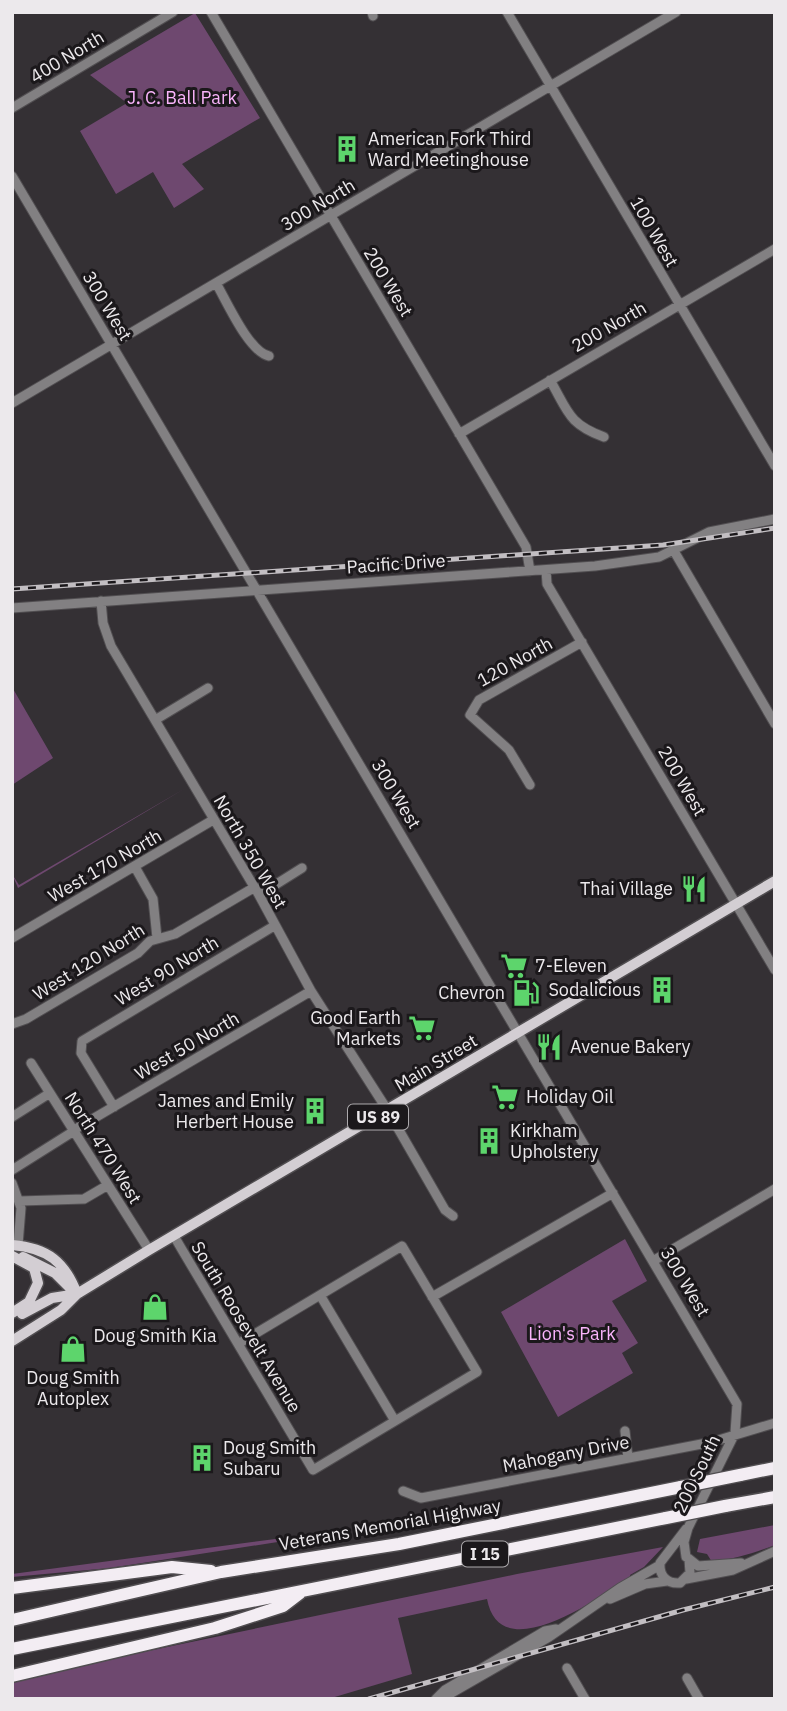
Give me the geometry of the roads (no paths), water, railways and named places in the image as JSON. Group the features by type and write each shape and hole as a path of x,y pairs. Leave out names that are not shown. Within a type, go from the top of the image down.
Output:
{"highway":[{"name":"Veterans Memorial Highway","path":"12,1620 222,1572 399,1544 775,1468"},
{"name":"I 15","path":"12,1649 775,1497"},
{"path":"12,1588 172,1567 222,1572"},
{"path":"12,1676 215,1628 283,1606 304,1590"}],"main road":[{"name":"Main Street","path":"12,1342 61,1310 77,1294 149,1250 775,881"},
{"path":"15,1245 60,1261 69,1272 77,1294"},
{"path":"12,1256 38,1262 77,1294"},
{"path":"12,1256 34,1268 38,1283 29,1301 12,1313"},
{"name":"Main Street","path":"12,1319 52,1298 77,1294"}],"street":[{"name":"400 North","path":"12,108 173,12"},
{"name":"200 West","path":"211,12 526,547 530,571"},
{"name":"100 West","path":"507,12 775,466"},
{"name":"300 North","path":"12,403 676,12"},
{"name":"300 West","path":"12,176 737,1404 735,1433"},
{"name":"200 North","path":"459,434 775,249"},
{"path":"216,283 253,345 262,355 270,356"},
{"path":"550,380 575,423 582,429 604,437"},
{"name":"Pacific Drive","path":"12,608 546,570 646,559 674,551 709,532 775,519"},
{"path":"674,551 775,724"},
{"name":"200 West","path":"546,570 547,584 775,970"},
{"name":"North 350 West","path":"101,601 103,623 111,646 257,891 311,991 388,1111 444,1210 453,1216"},
{"name":"120 North","path":"530,785 509,750 470,715 479,700 582,642"},
{"path":"155,720 208,688"},
{"name":"West 170 North","path":"12,938 213,820"},
{"path":"135,867 153,899 157,938"},
{"name":"West 120 North","path":"12,1024 26,1019 116,966 157,938 175,934 302,868"},
{"name":"West 90 North","path":"114,1107 79,1045 85,1038 274,926"},
{"name":"West 50 North","path":"12,1170 76,1129 311,991"},
{"name":"North 470 West","path":"31,1063 76,1129 149,1250"},
{"path":"12,1117 50,1093"},
{"path":"12,1183 20,1201 15,1245"},
{"path":"20,1201 84,1199 108,1185"},
{"path":"653,1261 775,1189"},
{"path":"432,1297 613,1193"},
{"name":"South Roosevelt Avenue","path":"174,1236 313,1469 395,1421"},
{"path":"238,1344 402,1245 477,1371 395,1421 320,1295"},
{"name":"200 South","path":"687,1558 684,1542 688,1528 735,1433 775,1423"},
{"path":"625,1431 628,1458"},
{"name":"Mahogany Drive","path":"402,1491 421,1498 712,1442 735,1433"},
{"name":"200 South","path":"670,1553 682,1532 688,1528"},
{"path":"439,1699 445,1690 524,1643 558,1628 605,1600 645,1584 667,1581 673,1583 723,1573 775,1551"},
{"path":"605,1600 620,1587 660,1565 670,1553 687,1558 698,1566 743,1563"},
{"path":"686,1579 691,1566 687,1558"},
{"path":"660,1565 662,1576 667,1581"},
{"path":"567,1668 585,1699"},
{"path":"687,1678 699,1699"}],"railway":[{"path":"12,589 663,545 775,528"},
{"path":"369,1699 683,1610 775,1587"}],"place":[{"name":"American Fork Third Ward Meetinghouse","path":"347,149"},
{"name":"Thai Village","path":"694,889"},
{"name":"7-Eleven","path":"514,966"},
{"name":"Sodalicious","path":"662,990"},
{"name":"Chevron","path":"526,993"},
{"name":"Good Earth Markets","path":"422,1028"},
{"name":"Avenue Bakery","path":"549,1047"},
{"name":"Holiday Oil","path":"505,1097"},
{"name":"James and Emily Herbert House","path":"315,1111"},
{"name":"Kirkham Upholstery","path":"489,1141"},
{"name":"Doug Smith Kia","path":"155,1307"},
{"name":"Doug Smith Autoplex","path":"73,1349"},
{"name":"Doug Smith Subaru","path":"202,1458"}],"park label":[{"name":"J. C. Ball Park","path":"182,98"},
{"name":"Lion's Park","path":"572,1334"}]}
